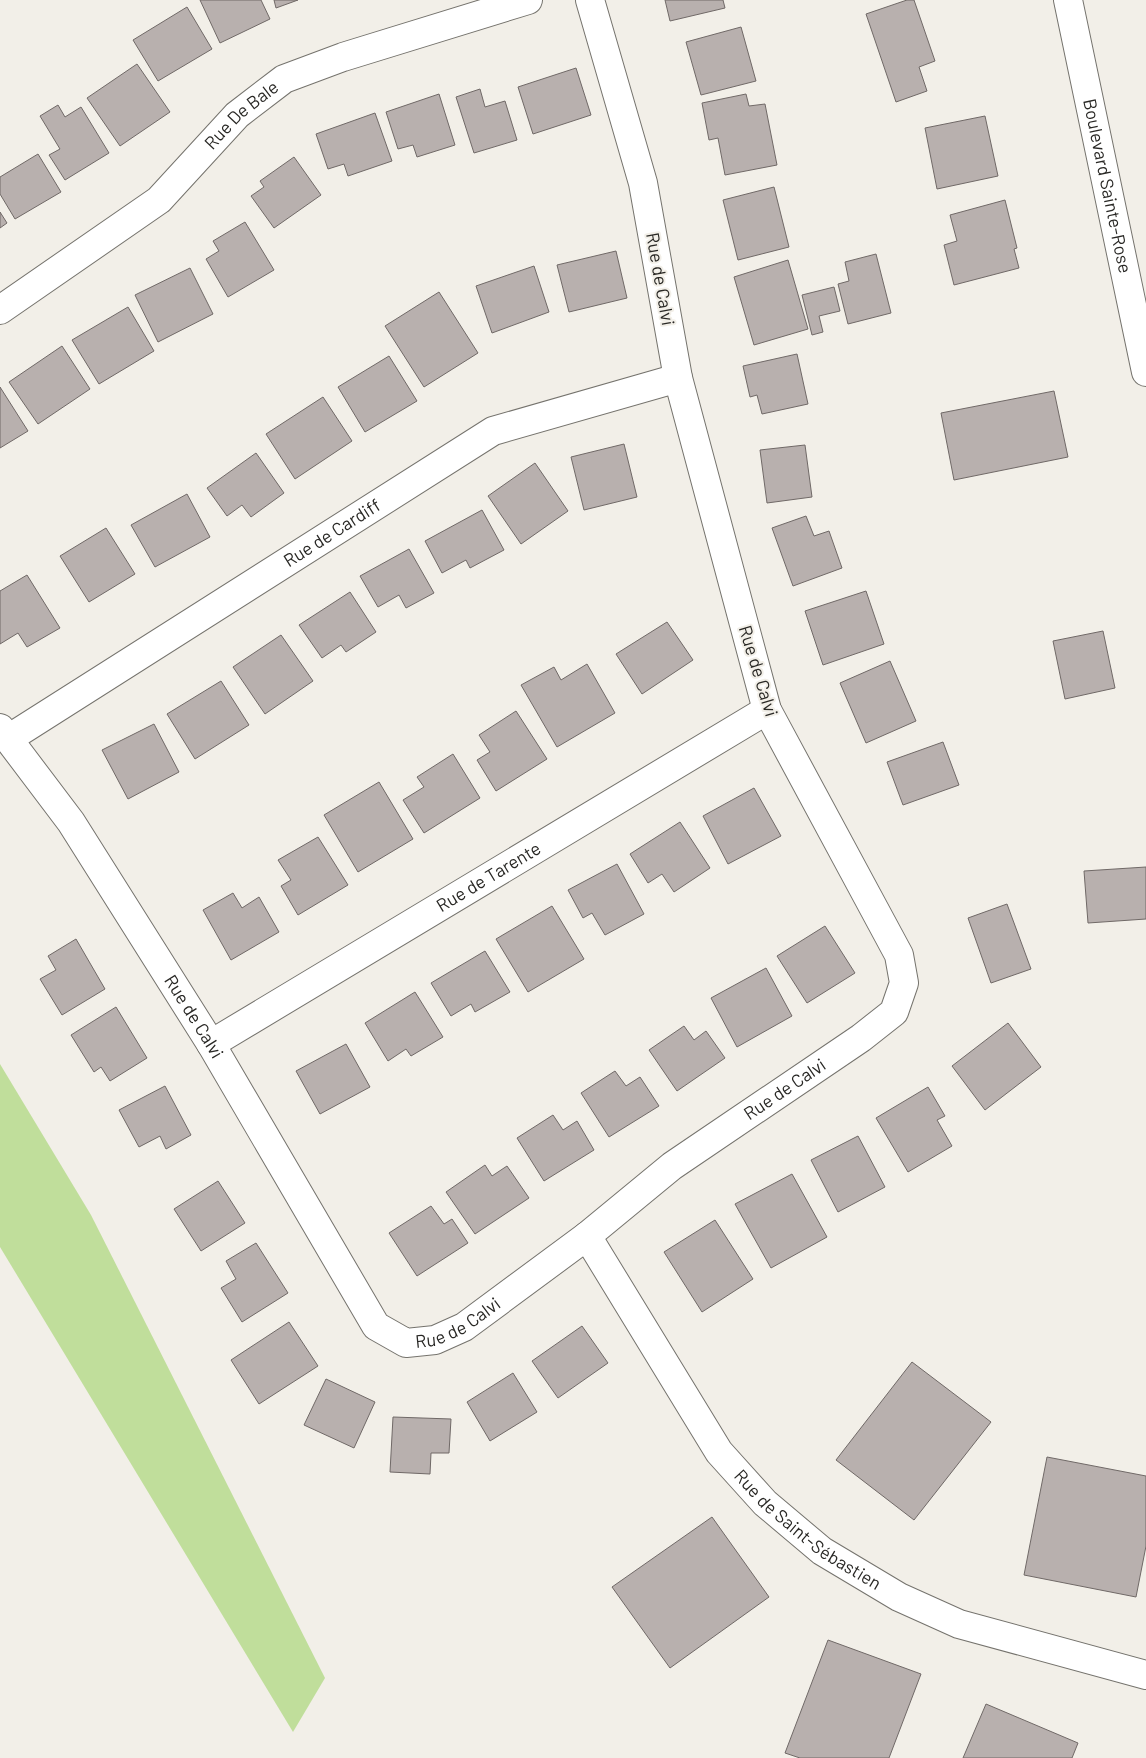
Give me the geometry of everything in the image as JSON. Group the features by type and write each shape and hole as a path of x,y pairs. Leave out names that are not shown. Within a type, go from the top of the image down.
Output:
{"street":[{"name":"Rue De Bale","path":"0,310 159,200 237,115 284,79 343,56 528,0"},
{"name":"Rue de Calvi","path":"4,733 72,822 211,1044 376,1326 406,1343 435,1340 464,1328 587,1236 672,1166 861,1038 894,1012 904,983 899,955 767,710 678,378 643,183 590,0"},
{"name":"Boulevard Sainte-Rose","path":"1068,0 1146,372"},
{"name":"Rue de Cardiff","path":"4,733 493,431 678,378"},
{"name":"Rue de Tarente","path":"211,1044 767,710"},
{"name":"Rue de Saint-Sébastien","path":"587,1236 719,1452 765,1503 822,1551 898,1597 959,1624 1146,1675"}],"green space":[{"path":"0,1064 91,1215 325,1678 293,1732 0,1247"}],"building":[{"path":"200,0 261,0 270,19 220,43"},
{"path":"274,0 298,0 276,8"},
{"path":"665,0 723,0 725,8 670,21"},
{"path":"907,0 914,0 935,61 919,67 927,91 896,102 866,14"},
{"path":"187,7 212,49 158,81 133,40"},
{"path":"741,27 756,81 701,95 686,42"},
{"path":"137,64 170,112 120,146 87,98"},
{"path":"576,68 591,115 533,134 518,87"},
{"path":"480,89 485,107 505,101 517,140 474,153 456,97"},
{"path":"439,94 455,145 417,157 413,145 398,149 386,112"},
{"path":"746,94 749,106 765,104 777,165 725,175 718,138 709,140 702,103"},
{"path":"58,105 65,117 81,107 109,153 65,180 49,155 60,149 40,116"},
{"path":"375,113 392,161 348,176 344,164 328,169 316,134"},
{"path":"985,116 998,176 937,189 925,128"},
{"path":"38,154 61,192 15,219 0,194 0,177"},
{"path":"294,157 321,195 274,228 251,196 264,187 260,181"},
{"path":"774,187 789,247 738,260 723,200"},
{"path":"1005,200 1017,248 1014,249 1019,268 954,285 944,245 957,241 950,215"},
{"path":"0,212 7,223 0,228"},
{"path":"245,222 274,270 228,297 206,259 219,251 213,241"},
{"path":"616,251 627,298 569,312 557,265"},
{"path":"876,254 891,313 848,324 838,284 849,281 845,262"},
{"path":"788,260 808,329 754,345 734,277"},
{"path":"534,266 549,312 492,333 476,286"},
{"path":"190,268 213,314 158,342 135,295"},
{"path":"834,287 840,311 819,316 823,332 812,335 802,295"},
{"path":"439,292 478,353 424,387 385,326"},
{"path":"128,307 154,351 99,384 72,340"},
{"path":"62,346 90,389 38,424 9,382"},
{"path":"797,354 808,404 762,414 757,395 750,397 743,366"},
{"path":"389,356 417,401 365,432 338,387"},
{"path":"0,387 28,431 0,448"},
{"path":"1054,391 1068,457 954,480 941,413"},
{"path":"323,397 352,441 295,479 266,434"},
{"path":"624,444 637,497 584,510 571,457"},
{"path":"805,445 812,497 767,503 760,450"},
{"path":"256,453 284,493 251,517 242,505 227,516 207,488"},
{"path":"535,463 568,511 521,544 488,496"},
{"path":"187,494 210,537 155,567 131,525"},
{"path":"482,510 504,550 470,568 466,560 442,573 425,541"},
{"path":"806,516 814,536 829,531 842,568 793,586 772,528"},
{"path":"106,528 135,574 89,602 60,556"},
{"path":"409,549 434,593 406,608 399,595 378,607 360,576"},
{"path":"27,575 60,628 27,647 18,633 0,644 0,591"},
{"path":"866,591 884,644 823,665 805,611"},
{"path":"350,592 376,632 346,652 341,645 322,658 299,625"},
{"path":"667,622 693,660 642,694 616,654"},
{"path":"1103,631 1115,688 1065,699 1053,641"},
{"path":"281,635 313,681 265,714 233,667"},
{"path":"890,661 916,721 866,743 840,683"},
{"path":"587,664 615,713 557,747 521,685 554,667 561,680"},
{"path":"221,681 249,725 195,759 167,714"},
{"path":"516,711 547,759 496,791 477,760 490,752 479,735"},
{"path":"154,724 179,772 128,799 102,750"},
{"path":"943,742 959,785 903,805 887,762"},
{"path":"453,754 480,798 424,833 403,800 424,787 417,777"},
{"path":"379,782 413,839 358,872 324,815"},
{"path":"754,788 781,836 728,864 703,816"},
{"path":"680,822 710,868 674,892 662,874 648,883 630,854"},
{"path":"318,837 348,885 298,915 281,886 291,880 278,860"},
{"path":"617,864 644,914 605,935 592,913 583,918 568,890"},
{"path":"1146,867 1146,919 1088,923 1084,871"},
{"path":"233,893 242,908 259,897 279,932 231,960 203,910"},
{"path":"1007,904 1031,969 991,983 968,918"},
{"path":"552,906 584,959 528,992 496,939"},
{"path":"825,926 855,973 807,1003 777,956"},
{"path":"76,939 105,989 62,1015 40,979 56,970 48,956"},
{"path":"485,951 510,992 475,1012 471,1004 451,1016 431,983"},
{"path":"766,968 792,1016 737,1047 711,998"},
{"path":"415,992 443,1037 411,1056 406,1049 388,1061 365,1023"},
{"path":"116,1007 147,1058 110,1081 101,1067 94,1072 71,1035"},
{"path":"1008,1023 1041,1067 985,1110 952,1066"},
{"path":"684,1026 694,1040 706,1031 725,1058 677,1091 649,1050"},
{"path":"346,1044 370,1087 320,1114 296,1071"},
{"path":"615,1071 626,1086 640,1077 659,1106 609,1137 581,1093"},
{"path":"165,1086 191,1135 166,1149 160,1136 139,1147 119,1110"},
{"path":"928,1087 945,1116 937,1120 952,1146 908,1172 876,1118"},
{"path":"553,1115 563,1130 577,1121 594,1150 544,1181 517,1138"},
{"path":"858,1136 885,1187 838,1212 811,1160"},
{"path":"485,1165 492,1176 507,1166 529,1198 475,1234 446,1192"},
{"path":"792,1174 827,1237 771,1268 735,1204"},
{"path":"218,1181 245,1223 201,1251 174,1209"},
{"path":"431,1206 444,1224 452,1219 468,1243 417,1276 389,1233"},
{"path":"715,1220 753,1279 702,1312 664,1252"},
{"path":"256,1243 288,1293 242,1322 221,1288 236,1279 226,1261"},
{"path":"289,1322 318,1366 259,1404 231,1360"},
{"path":"582,1326 608,1363 558,1398 532,1361"},
{"path":"912,1362 991,1422 914,1520 836,1460"},
{"path":"513,1373 537,1412 490,1441 467,1402"},
{"path":"326,1379 375,1402 354,1448 304,1425"},
{"path":"393,1417 451,1419 449,1453 431,1453 430,1474 390,1472"},
{"path":"1047,1457 1146,1476 1146,1546 1136,1597 1024,1575"},
{"path":"712,1517 769,1597 670,1668 612,1587"},
{"path":"828,1640 921,1674 889,1758 800,1758 785,1753"},
{"path":"986,1704 1078,1743 1072,1758 963,1758"}]}
